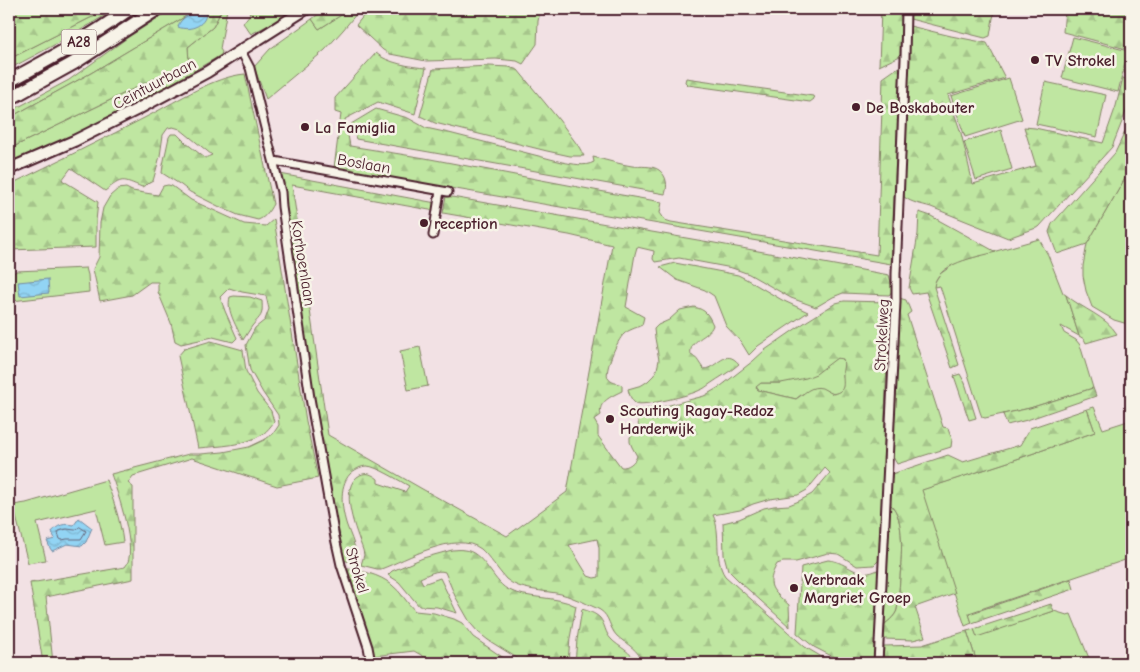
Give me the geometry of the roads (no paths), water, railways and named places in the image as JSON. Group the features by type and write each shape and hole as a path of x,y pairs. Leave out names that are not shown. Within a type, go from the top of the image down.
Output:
{"highway":[{"name":"A28","path":"9,81 113,21 129,9"},
{"name":"A28","path":"9,99 74,63 157,9"}],"main road":[{"name":"Ceintuurbaan","path":"9,169 74,141 207,72 306,9"}],"street":[{"name":"Strokelweg","path":"878,663 896,302 906,9"},
{"name":"Korhoenlaan","path":"241,51 250,68 281,192 289,255 325,483"},
{"name":"Boslaan","path":"274,161 448,192"},
{"path":"433,235 440,191"},
{"name":"Strokel","path":"325,483 334,538 341,566 368,647 371,663"}],"water":[{"path":"204,9 206,10 206,15 204,20 197,26 188,29 178,27 184,18"},
{"path":"48,279 49,293 20,296 18,282"},
{"path":"79,518 92,528 86,542 82,546 67,544 52,551 47,541 55,539 52,532 61,525 74,525"}],"place":[{"name":"TV Strokel","path":"1035,60"},
{"name":"De Boskabouter","path":"856,107"},
{"name":"La Famiglia","path":"305,127"},
{"name":"reception","path":"424,223"},
{"name":"Scouting Ragay-Redoz Harderwijk","path":"610,419"},
{"name":"Verbraak Margriet Groep","path":"794,588"}]}
